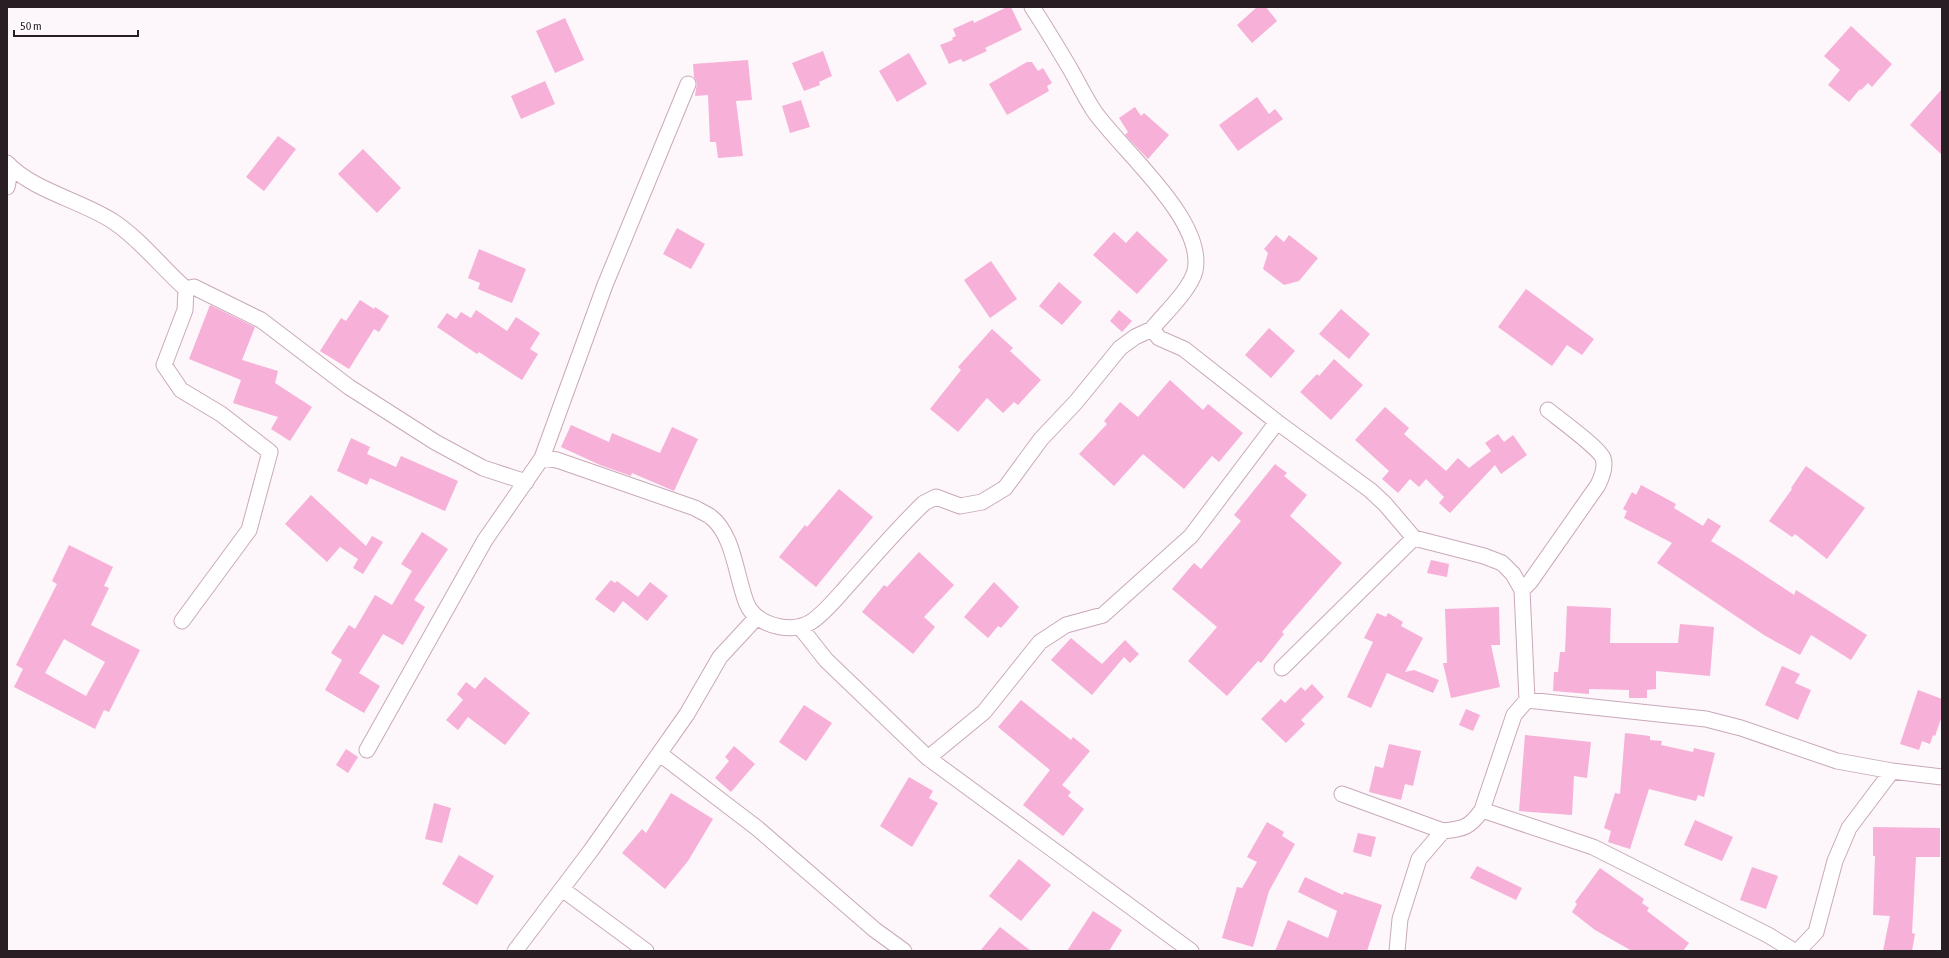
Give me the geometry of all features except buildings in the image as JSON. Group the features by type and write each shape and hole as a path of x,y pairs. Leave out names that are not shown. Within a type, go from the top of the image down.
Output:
{"street":[{"path":"542,458 557,460 695,508 711,517 722,530 732,552 744,596 750,610 766,623 784,628 800,627 812,622 924,503 936,497 960,506 982,502 1005,488 1041,439 1076,402 1120,348 1135,337 1152,329 1188,286 1195,271 1195,256 1190,237 1168,197 1094,111 1053,39 1032,7"},
{"path":"366,750 485,540 542,458 605,286 688,84"},
{"path":"7,187 9,165"},
{"path":"9,165 25,177 114,222 136,240 164,270 186,289"},
{"path":"186,289 194,287 261,320 349,387 435,442 483,468 526,482"},
{"path":"182,621 248,530 270,452 221,414 181,390 164,365 185,310 186,289"},
{"path":"1152,329 1159,338 1184,349 1277,422 1370,490 1386,504 1414,538 1484,556 1502,563 1513,574 1522,590 1527,700 1514,715 1482,810 1473,823 1461,829 1444,831 1342,794"},
{"path":"1522,590 1530,582 1598,485 1604,472 1603,458 1595,448 1548,410"},
{"path":"928,758 984,712 1040,642 1066,625 1103,615 1191,536 1277,422"},
{"path":"1282,668 1414,538"},
{"path":"515,951 660,754 687,714 720,657 757,617"},
{"path":"800,627 826,660 928,758 1192,951"},
{"path":"1527,700 1706,718 1741,728 1837,761 1892,771 1942,777"},
{"path":"660,754 757,828 875,930 904,951"},
{"path":"1798,951 1816,932 1835,861 1849,828 1861,810 1892,771"},
{"path":"1482,810 1593,847 1768,935 1794,951"},
{"path":"1397,951 1400,918 1419,859 1444,831"},
{"path":"562,889 646,951"}]}
